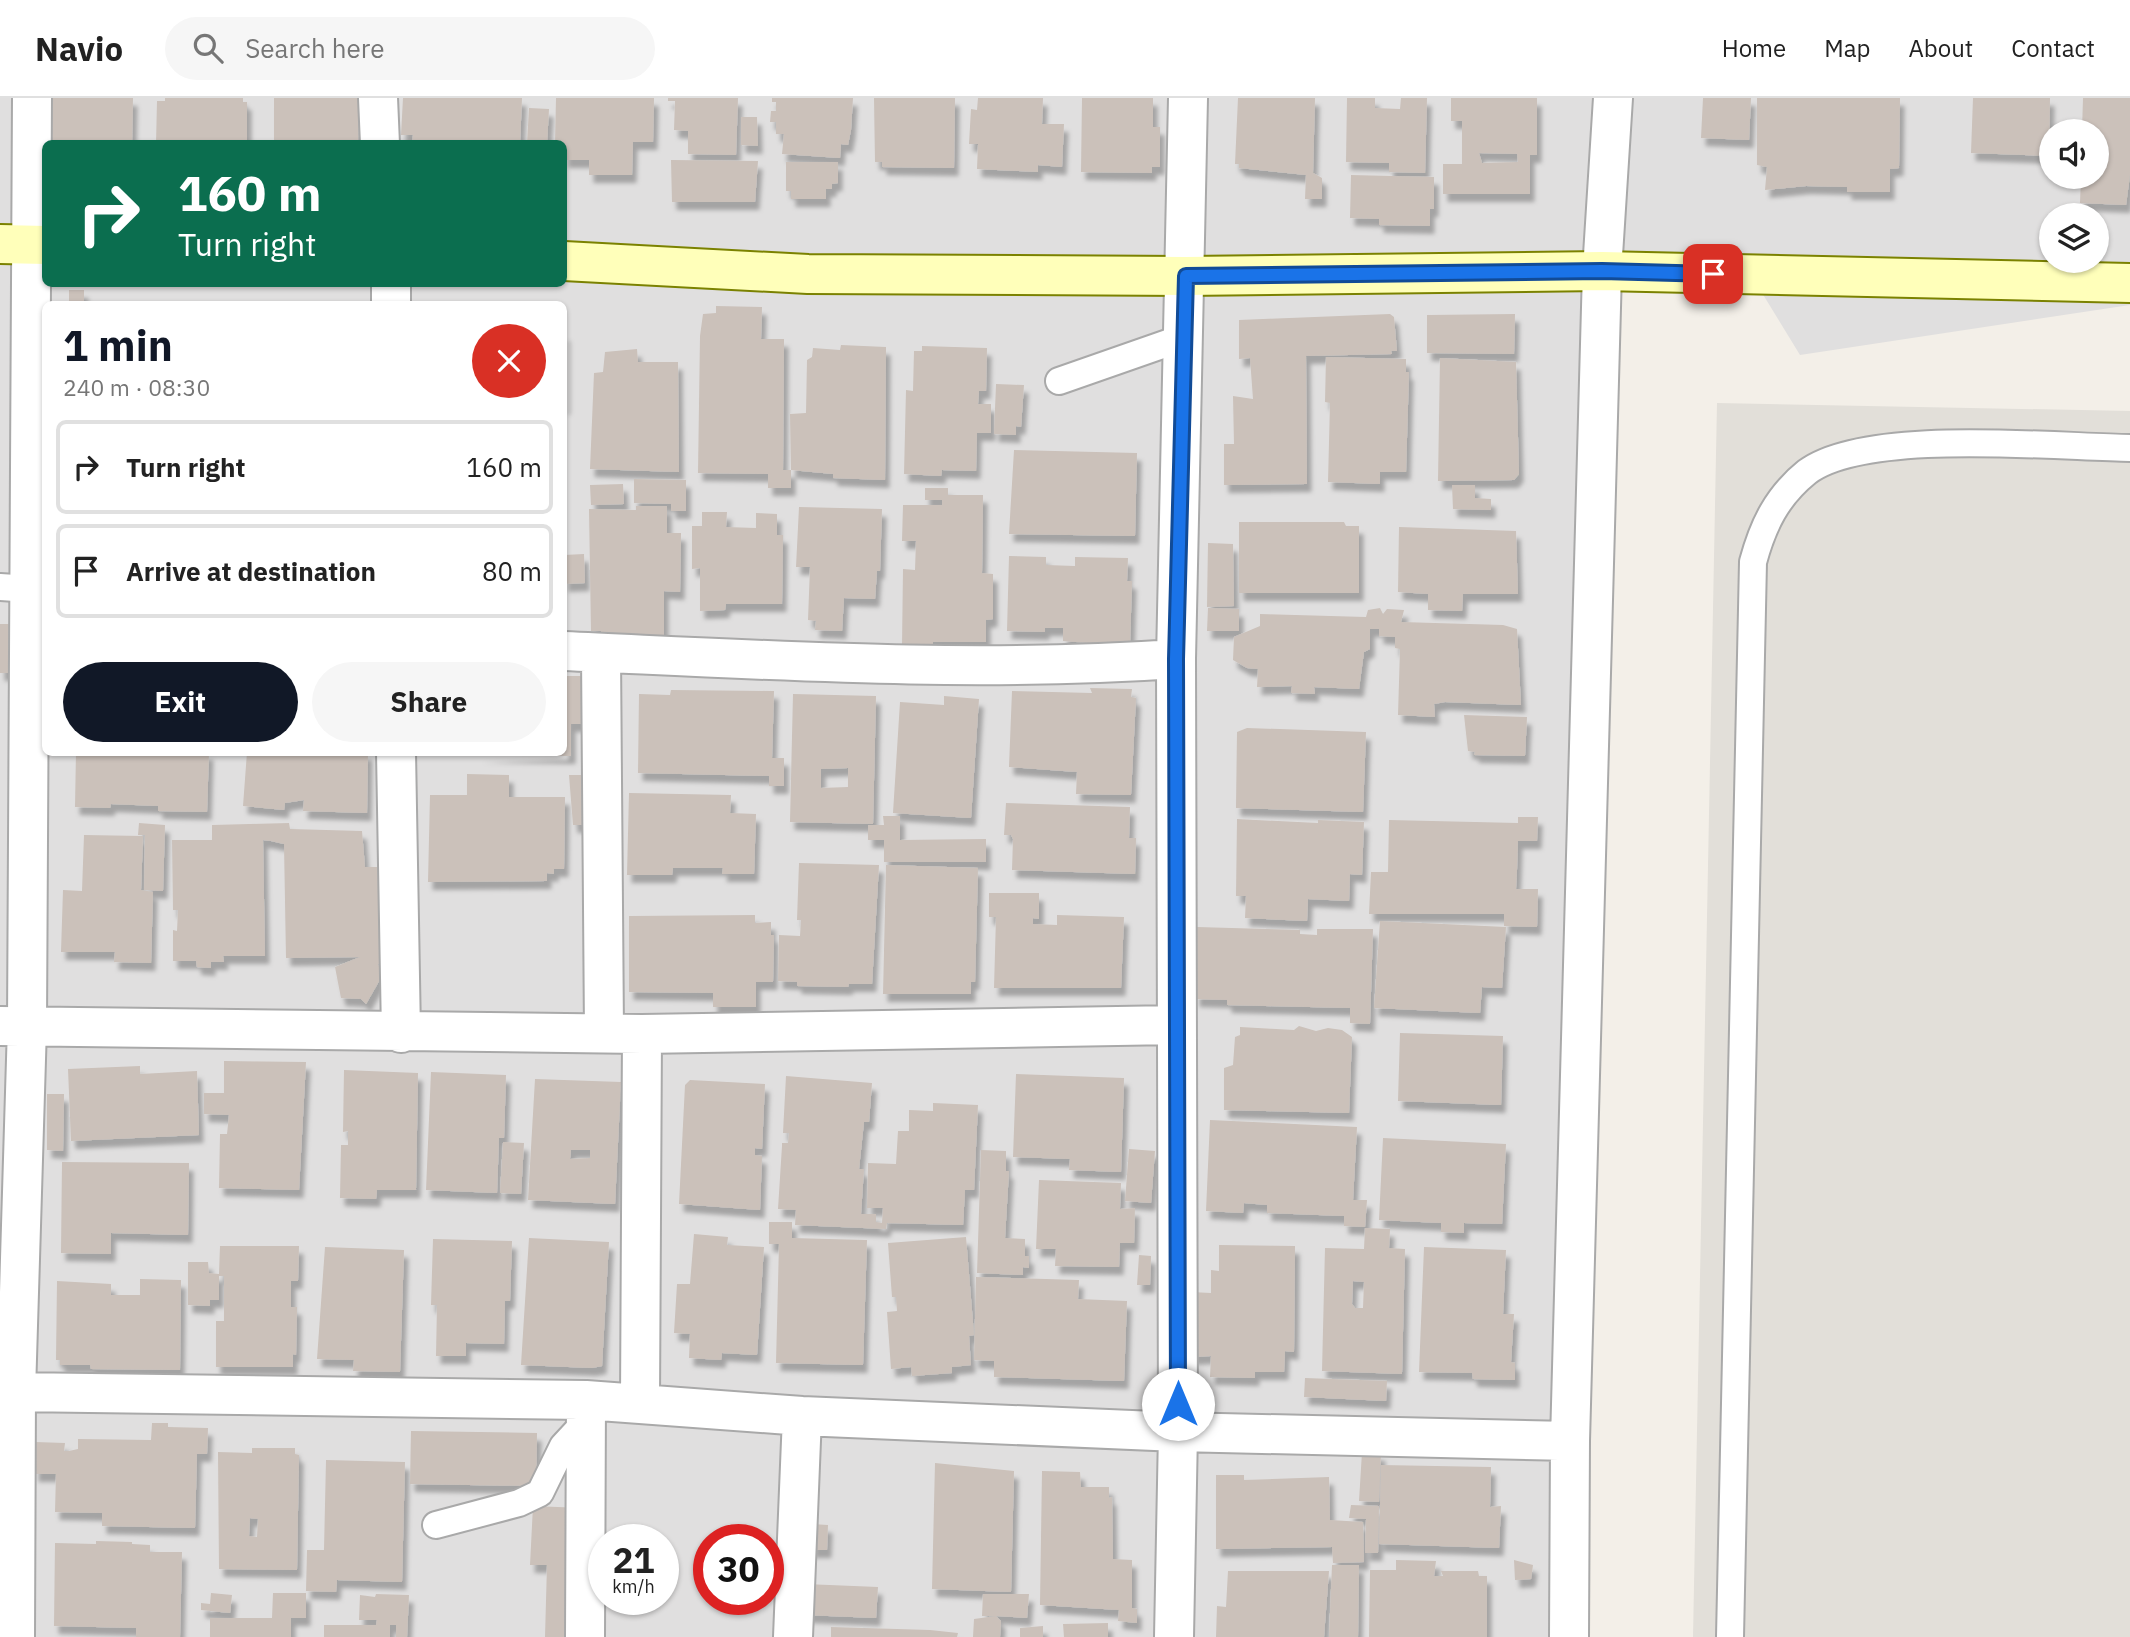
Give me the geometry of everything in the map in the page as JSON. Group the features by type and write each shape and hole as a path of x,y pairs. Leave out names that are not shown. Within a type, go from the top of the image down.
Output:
{"main road":[{"path":"567,261 808,274 1186,276 1602,271 2130,283"}],"street":[{"path":"15,1637 15,588 32,98"},
{"path":"378,98 380,140"},
{"path":"1174,1637 1178,1432 1176,659 1185,337 1188,98"},
{"path":"1569,1637 1570,1441 1602,271 1613,98"},
{"path":"567,651 844,665 1083,665 1176,659"},
{"path":"601,655 604,1032"},
{"path":"396,756 401,1033"},
{"path":"14,1026 642,1034 1175,1025"},
{"path":"640,1401 642,1034"},
{"path":"16,1392 586,1414 640,1401 802,1416 1178,1432 1570,1441"},
{"path":"585,1637 586,1414"},
{"path":"793,1637 802,1416"}],"lane":[{"path":"1059,381 1185,337"},
{"path":"1730,1637 1753,562 1763,526 1783,494 1810,471 1856,451 1906,444 2130,448"},
{"path":"436,1525 519,1503 540,1493 563,1446 586,1414"}],"shaded area":[{"path":"0,98 2130,98 2130,305 1800,355 1740,257 1598,268 1556,1637 0,1637"},
{"path":"1717,403 2130,411 2130,1637 1693,1637"}],"building":[{"path":"44,98 133,98 132,140 44,140"},
{"path":"165,98 243,98 243,102 247,102 247,140 156,140 157,101 165,101"},
{"path":"274,98 359,98 358,140 274,140"},
{"path":"403,98 522,98 520,140 412,140 413,135 401,135"},
{"path":"556,98 654,98 653,142 633,142 632,175 589,175 589,160 567,160 567,140 555,140"},
{"path":"668,98 738,98 736,155 688,154 688,131 674,130 675,101 668,101"},
{"path":"772,98 853,98 848,145 841,144 840,158 782,154 784,134 776,134 776,122 770,122 771,111 776,111 776,102 772,102"},
{"path":"874,98 955,98 954,168 882,167 882,162 875,162"},
{"path":"978,98 1043,98 1042,124 1064,124 1062,167 1038,165 1038,172 977,169 978,144 969,144 971,109 977,110"},
{"path":"1082,98 1153,98 1153,127 1160,127 1160,167 1152,167 1152,173 1081,172"},
{"path":"1238,98 1315,98 1313,173 1322,178 1322,199 1305,199 1306,175 1239,168 1239,164 1235,164"},
{"path":"1347,98 1375,98 1375,108 1400,109 1401,98 1427,98 1425,173 1389,172 1389,163 1346,162"},
{"path":"1451,98 1537,98 1537,155 1530,155 1530,194 1443,194 1443,164 1462,164 1462,121 1451,121","holes":["1479,153 1517,154 1518,162 1482,163"]},
{"path":"1703,98 1751,98 1749,140 1701,138"},
{"path":"1757,98 1900,98 1899,168 1890,169 1890,192 1847,192 1847,187 1806,186 1765,190 1767,167 1757,165"},
{"path":"1973,98 2050,98 2050,119 2039,119 2039,156 1971,153"},
{"path":"2083,98 2130,98 2130,175 2126,205 2080,203 2081,189 2109,189 2109,119 2082,119"},
{"path":"529,108 549,109 547,140 527,140"},
{"path":"741,117 757,117 758,146 741,145"},
{"path":"671,160 758,161 755,202 672,202"},
{"path":"786,162 838,162 838,183 832,184 832,189 826,189 826,199 791,199 791,191 786,191"},
{"path":"1351,175 1434,177 1434,209 1430,209 1430,226 1379,225 1379,219 1350,218"},
{"path":"69,290 84,290 84,301 69,301"},
{"path":"716,306 762,307 761,339 784,339 783,470 791,470 791,488 768,488 768,474 698,473 700,336 703,314 716,313"},
{"path":"1390,314 1394,317 1397,351 1391,351 1392,354 1306,356 1307,484 1224,485 1224,444 1234,444 1233,396 1253,399 1250,358 1239,359 1239,320"},
{"path":"1515,314 1514,354 1427,353 1427,315"},
{"path":"841,345 886,347 885,480 833,478 833,474 791,470 790,414 806,413 807,360 812,357 813,348 840,350"},
{"path":"922,346 987,348 986,391 979,391 978,404 991,404 991,433 977,433 976,471 942,470 941,476 904,474 906,390 913,391 914,351 922,351"},
{"path":"637,349 638,362 678,362 679,472 590,469 594,373 603,372 605,352"},
{"path":"1326,357 1406,359 1406,372 1409,372 1406,472 1380,472 1380,484 1328,482 1330,403 1325,402"},
{"path":"1440,358 1516,362 1519,474 1514,480 1438,481"},
{"path":"996,384 1024,385 1021,427 1016,426 1016,435 994,434"},
{"path":"1014,450 1137,453 1135,536 1009,534"},
{"path":"634,479 686,480 686,511 671,511 671,504 634,503"},
{"path":"623,484 624,504 591,505 590,485"},
{"path":"1452,485 1475,485 1475,498 1491,499 1491,510 1453,509"},
{"path":"925,488 948,488 948,495 983,495 982,573 993,574 993,619 986,620 986,642 933,642 933,648 902,647 903,569 915,570 916,541 902,541 903,505 942,505 942,500 925,500"},
{"path":"636,506 667,506 667,533 681,533 680,592 664,591 664,635 601,635 601,631 591,631 589,509 636,510"},
{"path":"799,507 882,509 880,571 877,571 875,599 844,598 842,631 815,630 816,621 808,620 810,567 796,567"},
{"path":"702,512 727,512 726,527 756,528 756,513 777,514 777,535 783,535 782,604 726,604 725,610 700,611 700,568 692,569 692,526 702,526"},
{"path":"1239,522 1344,522 1346,526 1359,526 1359,593 1239,593"},
{"path":"1399,527 1516,531 1518,594 1463,594 1462,611 1428,610 1428,594 1398,592"},
{"path":"1208,543 1233,544 1234,606 1207,607"},
{"path":"584,554 585,583 567,584 567,555"},
{"path":"1009,556 1046,557 1046,565 1075,566 1075,557 1128,558 1127,581 1132,581 1130,646 1063,641 1063,628 1045,628 1045,632 1007,631"},
{"path":"1208,608 1239,609 1239,631 1207,631"},
{"path":"1380,608 1383,614 1387,609 1404,610 1401,622 1503,625 1517,629 1521,705 1445,702 1434,704 1435,717 1398,715 1400,649 1395,648 1395,637 1379,636 1379,629 1370,629 1370,649 1364,652 1359,689 1314,687 1315,694 1291,693 1292,686 1257,687 1258,669 1247,668 1233,660 1234,637 1260,626 1260,614 1366,617 1368,610"},
{"path":"0,624 9,624 9,673 0,673"},
{"path":"567,676 583,676 582,724 571,724 571,756 567,756"},
{"path":"1090,688 1132,689 1131,697 1136,698 1131,795 1076,794 1077,772 1009,767 1012,691 1092,693"},
{"path":"671,690 774,691 772,758 784,758 784,786 769,786 769,776 638,773 639,694 670,695"},
{"path":"793,694 876,696 873,824 790,822","holes":["848,768 848,787 821,788 821,769"]},
{"path":"944,696 979,699 971,818 893,813 900,702 944,705"},
{"path":"1464,715 1527,717 1525,756 1474,755 1475,752 1468,751"},
{"path":"1247,728 1366,732 1363,812 1236,808 1237,732"},
{"path":"76,756 209,756 207,812 158,811 158,806 111,804 110,808 75,807"},
{"path":"247,756 368,756 367,813 303,811 304,800 285,803 284,810 243,806"},
{"path":"467,774 509,775 509,797 565,797 564,869 554,869 554,874 547,873 547,881 428,882 430,795 467,795"},
{"path":"569,775 593,775 594,825 573,825"},
{"path":"629,793 731,795 730,813 756,814 754,874 722,874 723,868 673,868 672,875 627,875"},
{"path":"1006,803 1130,807 1129,838 1136,838 1135,874 1012,870 1013,839 1011,835 1004,835"},
{"path":"883,816 900,816 900,840 986,839 986,862 884,862 884,840 868,840 868,825 884,825"},
{"path":"1518,817 1538,817 1537,841 1518,841 1516,889 1538,889 1537,927 1504,926 1504,914 1369,914 1371,872 1388,872 1389,820 1518,823"},
{"path":"1237,819 1364,822 1362,875 1350,874 1349,901 1308,899 1307,921 1245,918 1246,896 1236,896"},
{"path":"139,823 165,825 163,891 144,890 145,835 138,835"},
{"path":"289,823 290,829 362,831 365,867 382,867 382,964 378,964 382,976 366,1004 361,999 341,998 335,967 360,957 286,958 284,844 271,841 263,840 265,956 223,956 224,962 211,962 211,968 197,967 196,961 173,961 173,930 177,931 178,910 173,910 172,840 212,840 212,825"},
{"path":"84,835 143,836 141,890 153,892 151,963 114,962 115,952 61,952 63,890 82,891"},
{"path":"799,863 879,865 872,984 849,984 848,987 797,986 797,982 778,981 779,935 800,936 801,920 797,920"},
{"path":"886,865 978,868 975,982 971,982 971,994 883,994"},
{"path":"989,893 1039,893 1039,919 1033,918 1033,924 1057,925 1057,915 1124,917 1121,988 994,988 996,917 989,917"},
{"path":"755,915 755,923 771,922 771,935 774,935 773,982 756,982 756,1007 713,1007 713,993 629,992 629,916"},
{"path":"1380,921 1506,927 1502,988 1482,987 1480,1013 1374,1008"},
{"path":"1197,927 1300,930 1300,934 1317,935 1317,929 1373,929 1370,1024 1350,1023 1350,1008 1227,1005 1227,1000 1195,999"},
{"path":"1299,1026 1316,1031 1328,1028 1342,1030 1352,1037 1349,1113 1224,1110 1224,1068 1233,1065 1235,1037 1240,1035 1240,1027 1294,1030"},
{"path":"1400,1033 1503,1036 1501,1105 1398,1101"},
{"path":"224,1061 306,1062 299,1190 219,1188 220,1134 227,1134 229,1115 204,1114 204,1093 224,1093"},
{"path":"140,1066 140,1074 197,1071 199,1135 71,1141 68,1069"},
{"path":"344,1070 418,1073 416,1190 377,1190 376,1199 340,1198 341,1145 348,1145 348,1131 343,1132"},
{"path":"431,1072 506,1075 504,1138 499,1138 497,1193 426,1190"},
{"path":"1016,1074 1124,1078 1121,1172 1069,1170 1070,1159 1013,1157"},
{"path":"786,1076 872,1083 869,1122 864,1122 859,1169 864,1169 861,1214 876,1214 876,1222 882,1223 883,1208 867,1208 868,1163 896,1164 898,1131 909,1131 909,1110 933,1111 933,1103 978,1105 974,1190 965,1190 963,1225 887,1223 886,1229 795,1225 796,1210 778,1209 782,1143 788,1143 789,1133 783,1133"},
{"path":"535,1079 621,1082 615,1204 528,1200","holes":["571,1150 590,1150 590,1158 570,1159"]},
{"path":"690,1080 765,1084 762,1149 755,1148 755,1155 762,1156 760,1210 679,1204 685,1085"},
{"path":"47,1094 64,1094 63,1151 47,1150"},
{"path":"1210,1120 1357,1127 1353,1200 1367,1200 1365,1227 1344,1226 1344,1216 1267,1213 1267,1205 1244,1203 1243,1213 1206,1211"},
{"path":"1383,1138 1506,1144 1502,1224 1464,1223 1464,1233 1441,1232 1441,1223 1379,1220"},
{"path":"503,1142 524,1143 521,1194 500,1193"},
{"path":"1129,1149 1155,1151 1151,1203 1125,1201"},
{"path":"981,1150 1006,1151 1006,1171 1009,1171 1005,1238 1025,1239 1025,1256 1029,1256 1029,1268 1023,1267 1023,1275 977,1273"},
{"path":"62,1162 189,1163 188,1235 111,1233 111,1254 61,1253"},
{"path":"1039,1180 1121,1183 1120,1209 1135,1208 1134,1243 1120,1243 1119,1267 1055,1266 1056,1249 1036,1249"},
{"path":"769,1222 792,1222 792,1238 867,1240 863,1365 776,1363 779,1244 769,1244"},
{"path":"1365,1228 1390,1229 1389,1248 1405,1249 1402,1374 1322,1371 1325,1248 1364,1249","holes":["1353,1281 1364,1282 1363,1308 1355,1308 1352,1304"]},
{"path":"694,1234 728,1237 727,1245 764,1247 757,1355 722,1353 721,1360 689,1358 690,1334 674,1333 677,1284 690,1284"},
{"path":"966,1237 974,1335 969,1336 971,1365 952,1367 952,1373 912,1376 911,1367 891,1369 887,1312 897,1311 896,1297 892,1297 888,1243"},
{"path":"529,1238 609,1242 602,1366 592,1368 521,1365"},
{"path":"433,1239 512,1241 510,1301 505,1301 504,1344 466,1343 466,1356 436,1356 437,1305 431,1305"},
{"path":"1219,1245 1295,1246 1294,1352 1285,1351 1284,1372 1255,1372 1255,1378 1210,1377 1211,1356 1191,1357 1191,1292 1211,1293 1211,1270 1219,1271"},
{"path":"220,1246 299,1246 298,1281 291,1281 291,1307 297,1307 296,1355 293,1354 293,1367 216,1367 216,1321 224,1321 224,1276 219,1276 219,1300 210,1300 210,1306 188,1305 188,1262 208,1262 209,1273 219,1274"},
{"path":"325,1247 404,1250 400,1372 353,1371 354,1360 317,1359"},
{"path":"1424,1247 1506,1250 1503,1314 1514,1314 1511,1362 1515,1363 1515,1380 1473,1379 1472,1373 1419,1372"},
{"path":"1139,1255 1151,1256 1150,1285 1137,1285"},
{"path":"976,1277 1079,1280 1078,1299 1127,1301 1124,1381 994,1377 994,1361 974,1360"},
{"path":"140,1279 181,1280 180,1370 91,1369 90,1365 60,1365 60,1360 56,1360 57,1281 111,1284 111,1295 140,1295"},
{"path":"1305,1378 1387,1381 1386,1401 1304,1397"},
{"path":"152,1423 168,1423 168,1427 208,1428 207,1454 197,1454 195,1528 102,1526 102,1513 55,1512 56,1474 34,1474 35,1442 65,1443 64,1451 69,1451 78,1449 78,1439 151,1440"},
{"path":"411,1431 537,1433 536,1486 410,1484"},
{"path":"252,1448 295,1448 295,1454 299,1455 297,1570 219,1569 218,1452 252,1453","holes":["250,1518 258,1519 257,1537 249,1536"]},
{"path":"1362,1452 1381,1453 1379,1502 1359,1501"},
{"path":"326,1460 405,1462 402,1582 337,1580 336,1592 306,1591 307,1550 324,1550"},
{"path":"935,1463 1014,1471 1011,1592 932,1589"},
{"path":"1381,1465 1491,1467 1490,1507 1501,1506 1499,1548 1379,1544"},
{"path":"1042,1471 1080,1472 1081,1487 1109,1487 1109,1498 1112,1497 1113,1559 1132,1560 1132,1608 1137,1609 1137,1623 1118,1621 1119,1610 1040,1605"},
{"path":"1216,1475 1244,1475 1244,1480 1329,1477 1330,1520 1363,1522 1364,1562 1333,1563 1332,1547 1216,1549"},
{"path":"1351,1505 1379,1506 1378,1553 1365,1553 1366,1519 1349,1518"},
{"path":"533,1506 582,1508 577,1637 545,1637 547,1565 530,1565"},
{"path":"812,1524 828,1525 827,1550 810,1550"},
{"path":"96,1541 150,1545 150,1552 182,1552 180,1637 136,1637 136,1628 54,1626 55,1543 96,1544"},
{"path":"1396,1560 1436,1561 1434,1576 1443,1576 1441,1571 1478,1571 1479,1576 1487,1576 1487,1637 1369,1637 1370,1570 1396,1570"},
{"path":"1514,1560 1533,1565 1531,1579 1515,1580"},
{"path":"1332,1565 1359,1565 1358,1637 1329,1637"},
{"path":"1228,1571 1329,1571 1324,1637 1216,1637 1217,1606 1226,1607"},
{"path":"805,1584 878,1587 876,1618 804,1615"},
{"path":"211,1593 232,1595 230,1613 201,1610 201,1603 210,1604"},
{"path":"273,1593 306,1593 306,1618 291,1618 291,1637 210,1637 210,1618 272,1618"},
{"path":"376,1594 409,1595 407,1637 396,1637 396,1625 390,1625 390,1637 324,1637 324,1625 376,1625 377,1620 359,1620 360,1595 375,1597"},
{"path":"983,1594 1029,1594 1027,1618 982,1616"},
{"path":"996,1616 1001,1621 1000,1637 973,1637 974,1619"},
{"path":"1108,1623 1108,1637 1064,1637 1063,1624"},
{"path":"1043,1626 1043,1637 1020,1637 1020,1628"},
{"path":"831,1627 958,1633 957,1637 831,1637"}],"route":[{"path":"1178,1404 1176,659 1186,276 1602,271 1713,274"}]}
